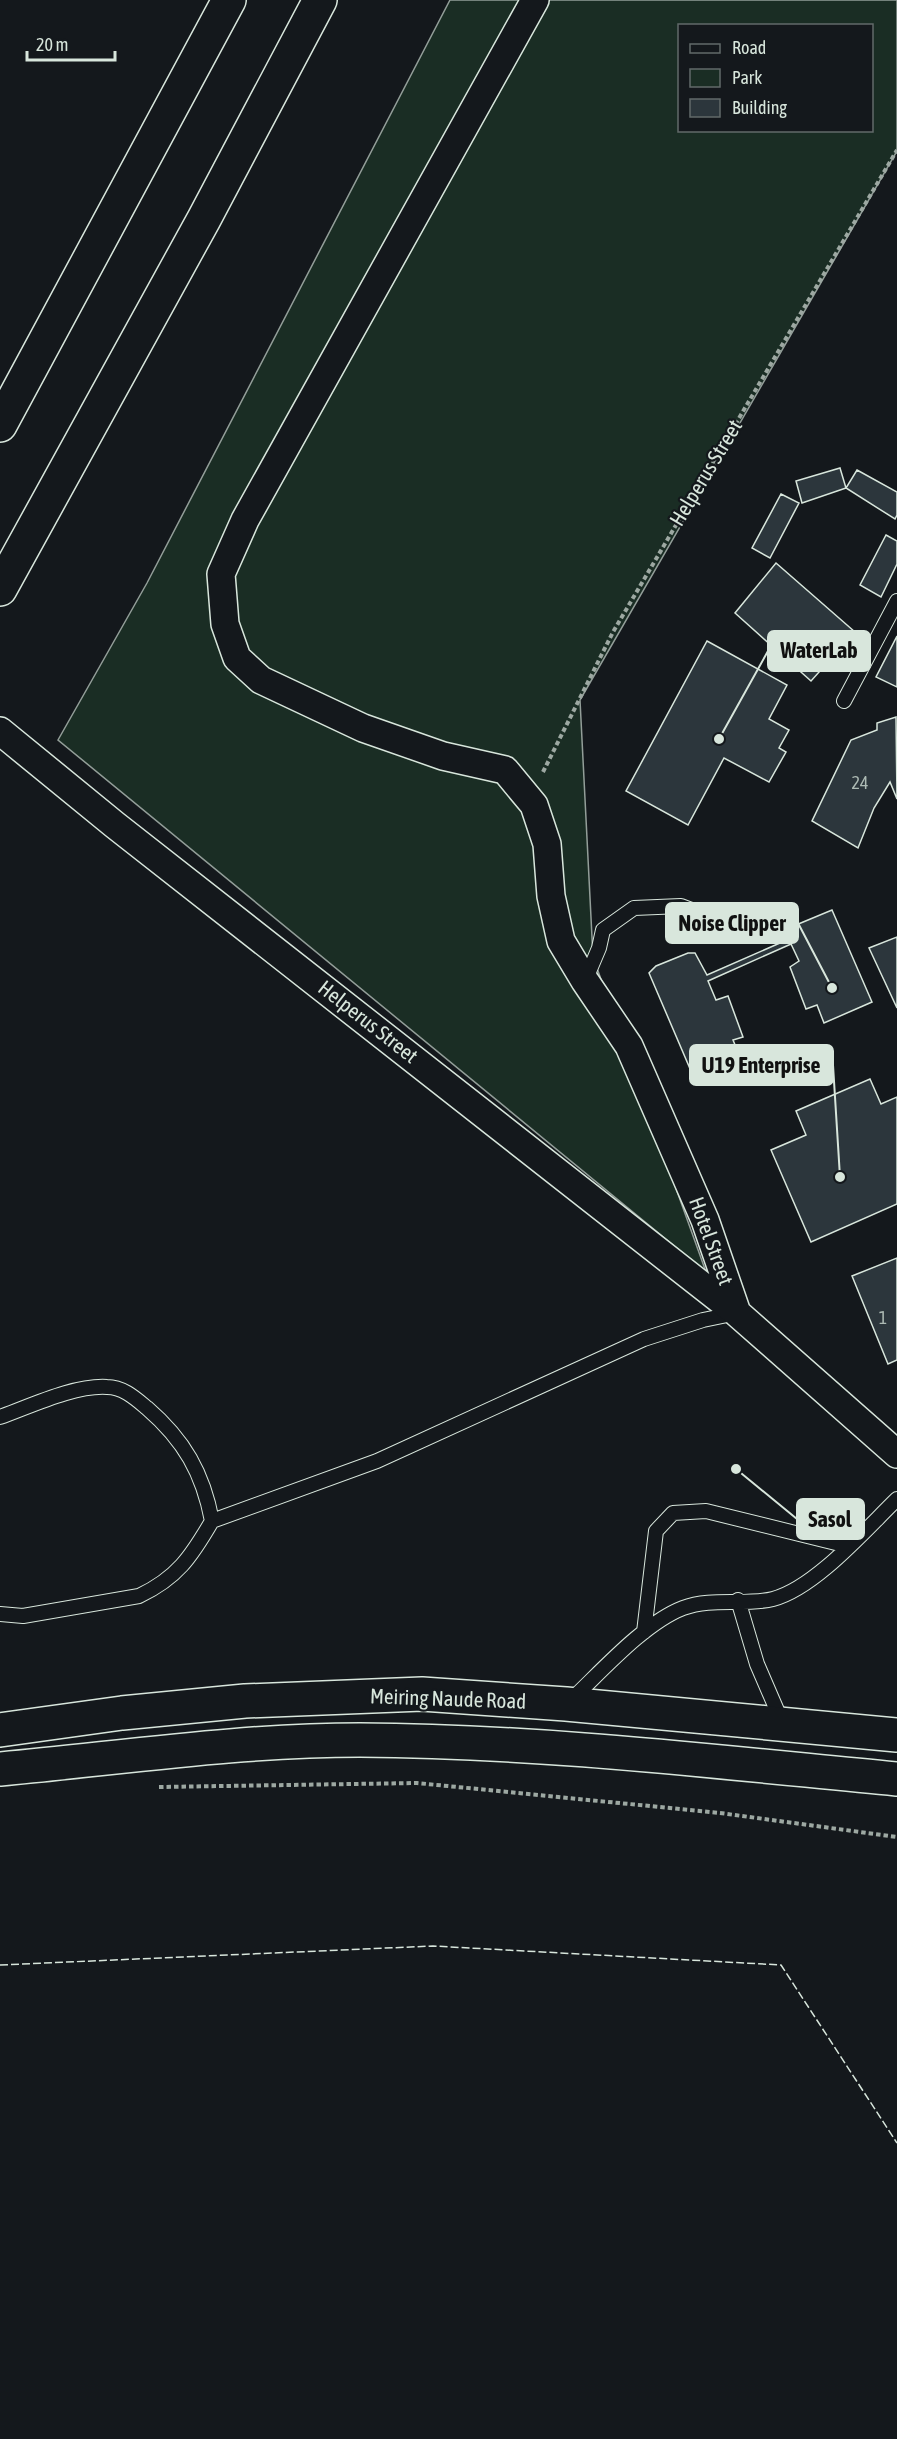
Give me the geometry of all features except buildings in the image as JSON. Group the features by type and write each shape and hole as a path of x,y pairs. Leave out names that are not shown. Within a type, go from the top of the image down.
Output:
{"main road":[{"path":"0,425 229,0"},
{"path":"0,589 204,219 320,0"},
{"name":"Meiring Naude Road","path":"0,1730 122,1713 245,1701 422,1694 566,1704 783,1724 890,1730"},
{"name":"Meiring Naude Road","path":"0,1769 248,1744 359,1740 478,1742 604,1750 897,1779"}],"street":[{"path":"534,804 505,770 443,756 363,728 261,680 237,658 225,624 221,574 245,520 535,0"},
{"name":"Helperus Street","path":"0,731 115,825 736,1313"},
{"name":"Hotel Street","path":"534,804 547,843 552,896 561,940 585,981 629,1046 705,1220 736,1313 897,1454"}],"lane":[{"path":"844,701 897,602"},
{"path":"585,981 599,948 603,930 634,908 681,906 739,928"},
{"path":"0,1614 23,1616 139,1596 155,1588 182,1567 212,1521 377,1461 644,1339 702,1320 736,1313"},
{"path":"0,1417 84,1389 109,1387 122,1390 154,1414 174,1434 186,1451 207,1492 212,1521"},
{"path":"566,1704 644,1632 682,1608 738,1600 773,1599 795,1590 825,1568 897,1499"},
{"path":"644,1632 656,1531 673,1513 689,1510 706,1511 848,1546"},
{"path":"738,1600 758,1664 783,1724"}],"path":[{"name":"Helperus Street","path":"534,804 552,752 613,632 897,150"},
{"path":"155,1786 417,1783 720,1813 897,1837"}],"green space":[{"path":"450,0 897,0 897,151 580,700 593,957 706,1272 58,740 147,583"}],"fence":[{"path":"0,1965 433,1946 781,1965 897,2143"}],"place":[{"name":"WaterLab","path":"719,739"},
{"name":"Noise Clipper","path":"832,988"},
{"name":"U19 Enterprise","path":"840,1177"},
{"name":"Sasol","path":"736,1469"}]}
